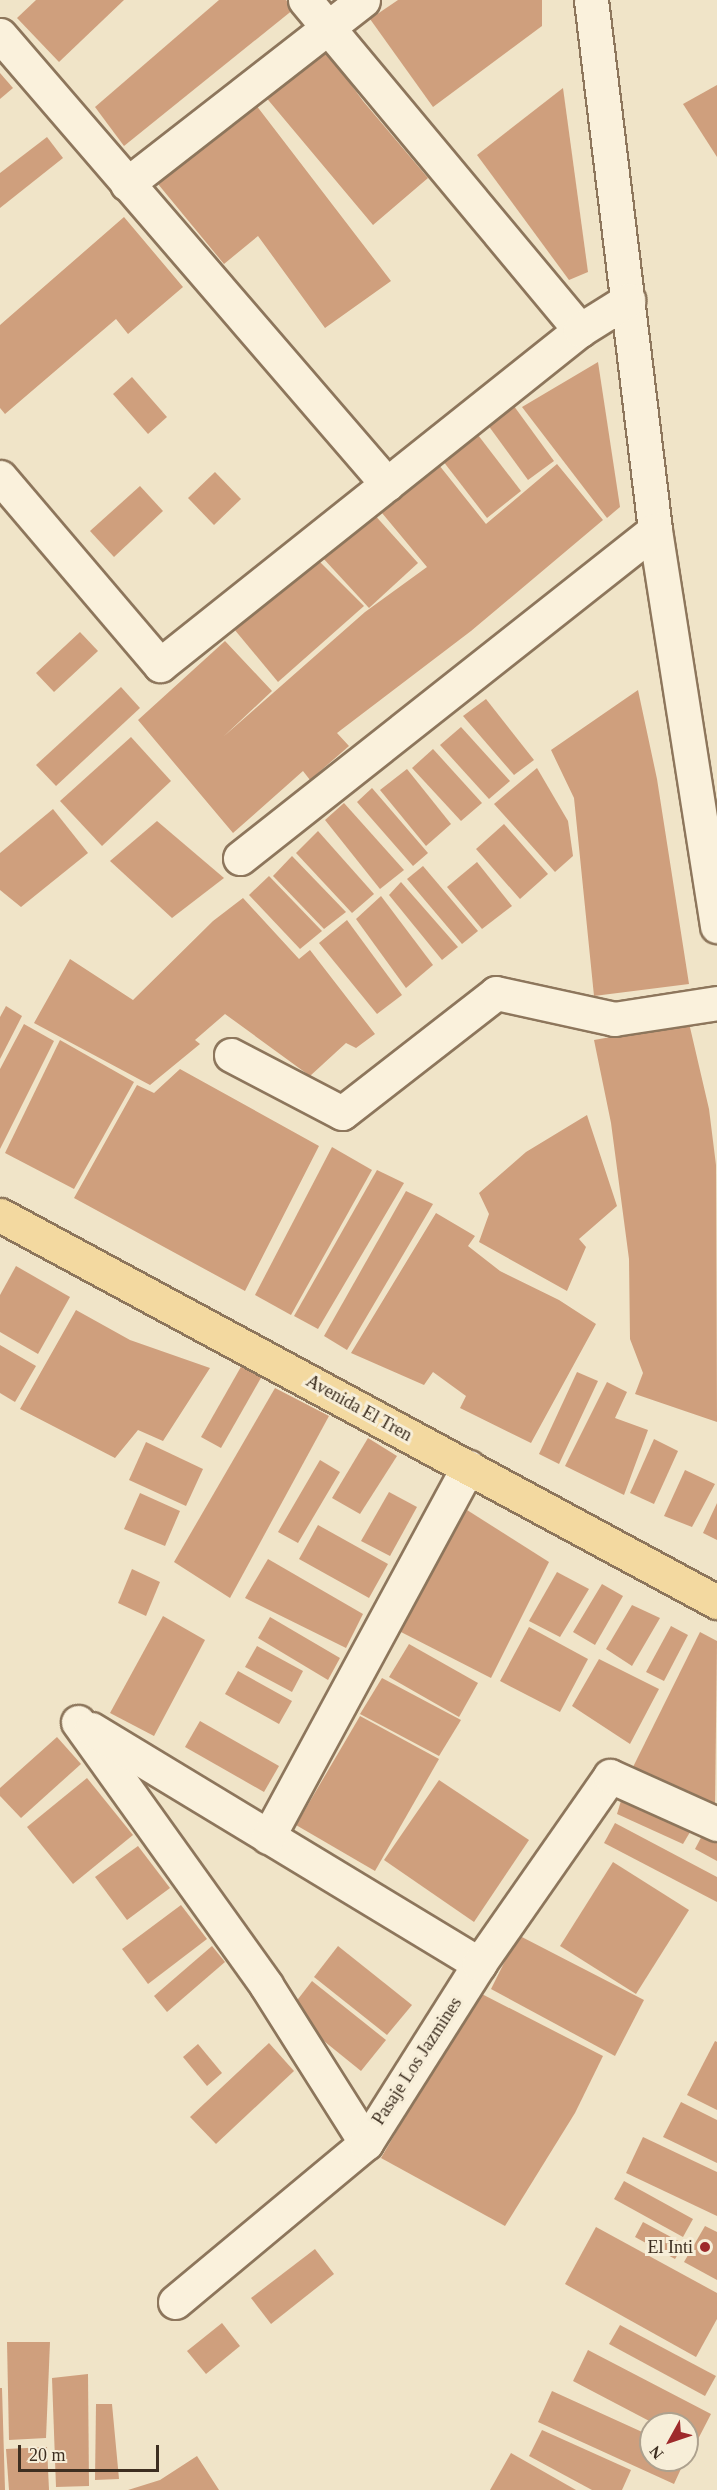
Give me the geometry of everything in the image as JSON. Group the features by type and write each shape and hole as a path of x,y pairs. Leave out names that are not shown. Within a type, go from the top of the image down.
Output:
{"main road":[{"name":"Avenida El Tren","path":"0,1215 717,1602"}],"street":[{"path":"305,0 580,330"},
{"path":"127,184 327,25 363,0"},
{"path":"591,0 655,530 717,926"},
{"path":"0,35 387,484"},
{"path":"0,477 160,665 580,330 628,300"},
{"path":"240,858 655,530"},
{"path":"231,1055 342,1113 496,993 614,1019 717,1003"},
{"path":"268,1837 468,1467"},
{"path":"366,2143 266,1985 78,1722 479,1964"},
{"name":"Pasaje Los Jazmines","path":"176,2302 366,2143 479,1964 610,1776 717,1824"}],"building":[{"path":"36,0 124,0 59,62 17,18"},
{"path":"219,0 286,0 294,9 124,146 95,107"},
{"path":"398,0 542,0 542,26 433,107 370,19"},
{"path":"325,49 363,101 428,178 373,225 264,95"},
{"path":"0,73 13,88 0,99"},
{"path":"717,85 717,157 683,104"},
{"path":"563,88 588,272 569,280 477,155"},
{"path":"256,105 391,281 325,328 258,236 224,264 158,184"},
{"path":"47,137 63,158 0,208 0,173"},
{"path":"124,217 183,287 128,334 116,319 5,414 0,408 0,325"},
{"path":"598,362 620,507 607,518 522,407"},
{"path":"132,377 167,417 148,434 113,394"},
{"path":"511,402 554,461 528,480 485,421"},
{"path":"478,435 521,491 487,518 443,461"},
{"path":"557,464 603,520 471,631 337,733 349,746 310,780 303,771 233,833 138,720 225,641 272,691 223,737 365,612 427,567 382,513 439,465 486,524"},
{"path":"215,472 241,499 214,525 188,498"},
{"path":"140,486 163,511 114,557 90,531"},
{"path":"372,512 418,563 369,608 322,557"},
{"path":"319,561 364,606 278,682 234,629"},
{"path":"80,632 98,651 54,692 36,673"},
{"path":"121,687 140,708 56,786 36,765"},
{"path":"638,690 657,779 689,984 594,996 574,798 551,750"},
{"path":"486,699 534,760 514,775 463,716"},
{"path":"461,727 510,781 489,799 440,745"},
{"path":"131,737 171,781 102,846 60,801"},
{"path":"433,749 482,803 461,821 412,768"},
{"path":"537,768 568,821 573,856 555,872 494,804"},
{"path":"407,769 451,824 426,846 380,790"},
{"path":"372,788 428,853 413,866 357,802"},
{"path":"344,803 404,870 380,889 325,820"},
{"path":"53,809 88,853 21,907 0,890 0,853"},
{"path":"157,821 224,878 172,918 110,861"},
{"path":"504,824 548,874 520,899 476,849"},
{"path":"318,831 374,894 352,913 296,853"},
{"path":"292,856 346,912 324,929 273,876"},
{"path":"477,862 512,906 482,929 447,887"},
{"path":"423,866 478,931 462,944 407,879"},
{"path":"269,876 322,931 300,949 249,895"},
{"path":"401,882 458,947 442,960 389,895"},
{"path":"381,896 433,965 406,988 356,919"},
{"path":"243,898 299,959 310,950 375,1034 356,1048 346,1043 310,1076 225,1014 195,1040 200,1044 150,1085 34,1023 70,959 133,1000 213,921"},
{"path":"347,920 402,995 377,1014 319,943"},
{"path":"6,1006 22,1016 0,1059 0,1017"},
{"path":"689,1023 709,1109 716,1165 717,1422 635,1394 643,1373 630,1339 629,1259 611,1123 594,1040"},
{"path":"24,1024 54,1041 0,1149 0,1069"},
{"path":"60,1040 134,1082 74,1189 5,1153"},
{"path":"180,1069 319,1146 245,1291 74,1198 137,1085 154,1093"},
{"path":"587,1115 617,1206 579,1239 586,1247 567,1291 479,1242 489,1214 479,1193 526,1152"},
{"path":"332,1147 372,1170 291,1315 255,1295"},
{"path":"377,1170 404,1183 318,1329 294,1316"},
{"path":"406,1191 433,1204 347,1350 324,1336"},
{"path":"436,1213 475,1236 468,1246 500,1271 559,1300 596,1324 531,1443 460,1408 466,1396 433,1372 424,1385 351,1353"},
{"path":"16,1266 70,1297 38,1354 0,1332 0,1295"},
{"path":"76,1310 130,1340 210,1368 163,1441 138,1430 115,1458 20,1409"},
{"path":"0,1345 36,1366 15,1402 0,1393"},
{"path":"242,1365 262,1376 221,1448 201,1437"},
{"path":"577,1372 598,1381 559,1464 539,1454"},
{"path":"607,1382 627,1392 615,1418 648,1430 624,1495 565,1466"},
{"path":"275,1388 329,1416 230,1598 174,1562"},
{"path":"368,1438 397,1456 360,1514 332,1498"},
{"path":"654,1439 678,1451 654,1504 630,1493"},
{"path":"146,1442 203,1469 186,1506 129,1480"},
{"path":"320,1460 340,1472 298,1543 278,1532"},
{"path":"685,1470 715,1484 692,1527 664,1516"},
{"path":"389,1492 417,1507 390,1556 361,1541"},
{"path":"140,1493 180,1511 165,1546 124,1529"},
{"path":"717,1503 717,1540 703,1533"},
{"path":"467,1510 549,1562 491,1678 399,1631"},
{"path":"318,1525 388,1564 369,1598 299,1559"},
{"path":"268,1559 363,1614 346,1648 245,1598"},
{"path":"132,1569 160,1582 146,1616 118,1603"},
{"path":"557,1572 589,1589 560,1637 529,1621"},
{"path":"602,1584 623,1596 595,1645 573,1632"},
{"path":"632,1605 660,1618 632,1666 606,1649"},
{"path":"163,1616 205,1640 154,1736 110,1713"},
{"path":"270,1617 340,1658 328,1680 258,1638"},
{"path":"671,1626 688,1635 664,1681 646,1672"},
{"path":"529,1627 588,1659 560,1712 500,1681"},
{"path":"700,1632 717,1641 715,1809 632,1769"},
{"path":"409,1644 478,1683 459,1717 389,1677"},
{"path":"257,1646 303,1671 292,1692 245,1667"},
{"path":"599,1659 659,1689 630,1744 572,1706"},
{"path":"238,1671 292,1701 279,1724 225,1694"},
{"path":"382,1678 461,1720 439,1756 360,1714"},
{"path":"360,1716 439,1759 375,1871 296,1825"},
{"path":"200,1721 279,1766 264,1792 185,1747"},
{"path":"57,1737 81,1764 21,1818 0,1796 0,1788"},
{"path":"87,1778 133,1835 73,1884 27,1827"},
{"path":"439,1780 529,1840 474,1922 384,1860"},
{"path":"623,1794 693,1827 683,1844 617,1814"},
{"path":"615,1823 717,1877 717,1902 604,1843"},
{"path":"705,1830 717,1836 717,1861 695,1849"},
{"path":"138,1846 170,1888 127,1920 95,1877"},
{"path":"613,1862 689,1910 636,1994 560,1946"},
{"path":"181,1905 207,1939 148,1984 122,1949"},
{"path":"518,1935 644,2000 615,2056 491,1989"},
{"path":"212,1946 225,1962 167,2012 154,1996"},
{"path":"338,1946 412,2005 387,2035 314,1977"},
{"path":"312,1981 386,2040 361,2071 288,2012"},
{"path":"478,1992 603,2056 575,2113 505,2226 381,2158"},
{"path":"715,2041 717,2042 717,2110 687,2095"},
{"path":"269,2043 294,2071 216,2144 190,2117"},
{"path":"198,2044 222,2073 207,2086 183,2057"},
{"path":"681,2102 717,2120 717,2163 663,2137"},
{"path":"643,2137 717,2172 717,2216 626,2173"},
{"path":"624,2181 693,2219 683,2237 614,2199"},
{"path":"643,2222 684,2244 675,2259 635,2237"},
{"name":"El Inti","path":"705,2226 717,2232 717,2280 684,2262"},
{"path":"596,2227 717,2293 717,2319 696,2357 565,2284"},
{"path":"315,2249 334,2274 271,2324 251,2298"},
{"path":"222,2323 240,2346 206,2374 187,2351"},
{"path":"620,2325 716,2376 705,2396 609,2344"},
{"path":"7,2342 50,2342 46,2438 9,2440"},
{"path":"588,2350 711,2414 699,2437 699,2412 639,2412 639,2416 573,2381"},
{"path":"88,2374 89,2486 56,2487 52,2378"},
{"path":"0,2388 2,2388 5,2490 0,2490"},
{"path":"552,2391 639,2431 639,2468 538,2422"},
{"path":"96,2404 112,2404 119,2479 95,2480"},
{"path":"542,2430 631,2470 622,2490 592,2490 529,2456"},
{"path":"47,2447 49,2490 9,2490 6,2449"},
{"path":"511,2453 576,2490 490,2490"},
{"path":"197,2456 219,2490 128,2490 160,2480"},
{"path":"648,2472 680,2472 674,2484"}],"place":[{"name":"El Inti","path":"705,2247"}]}
